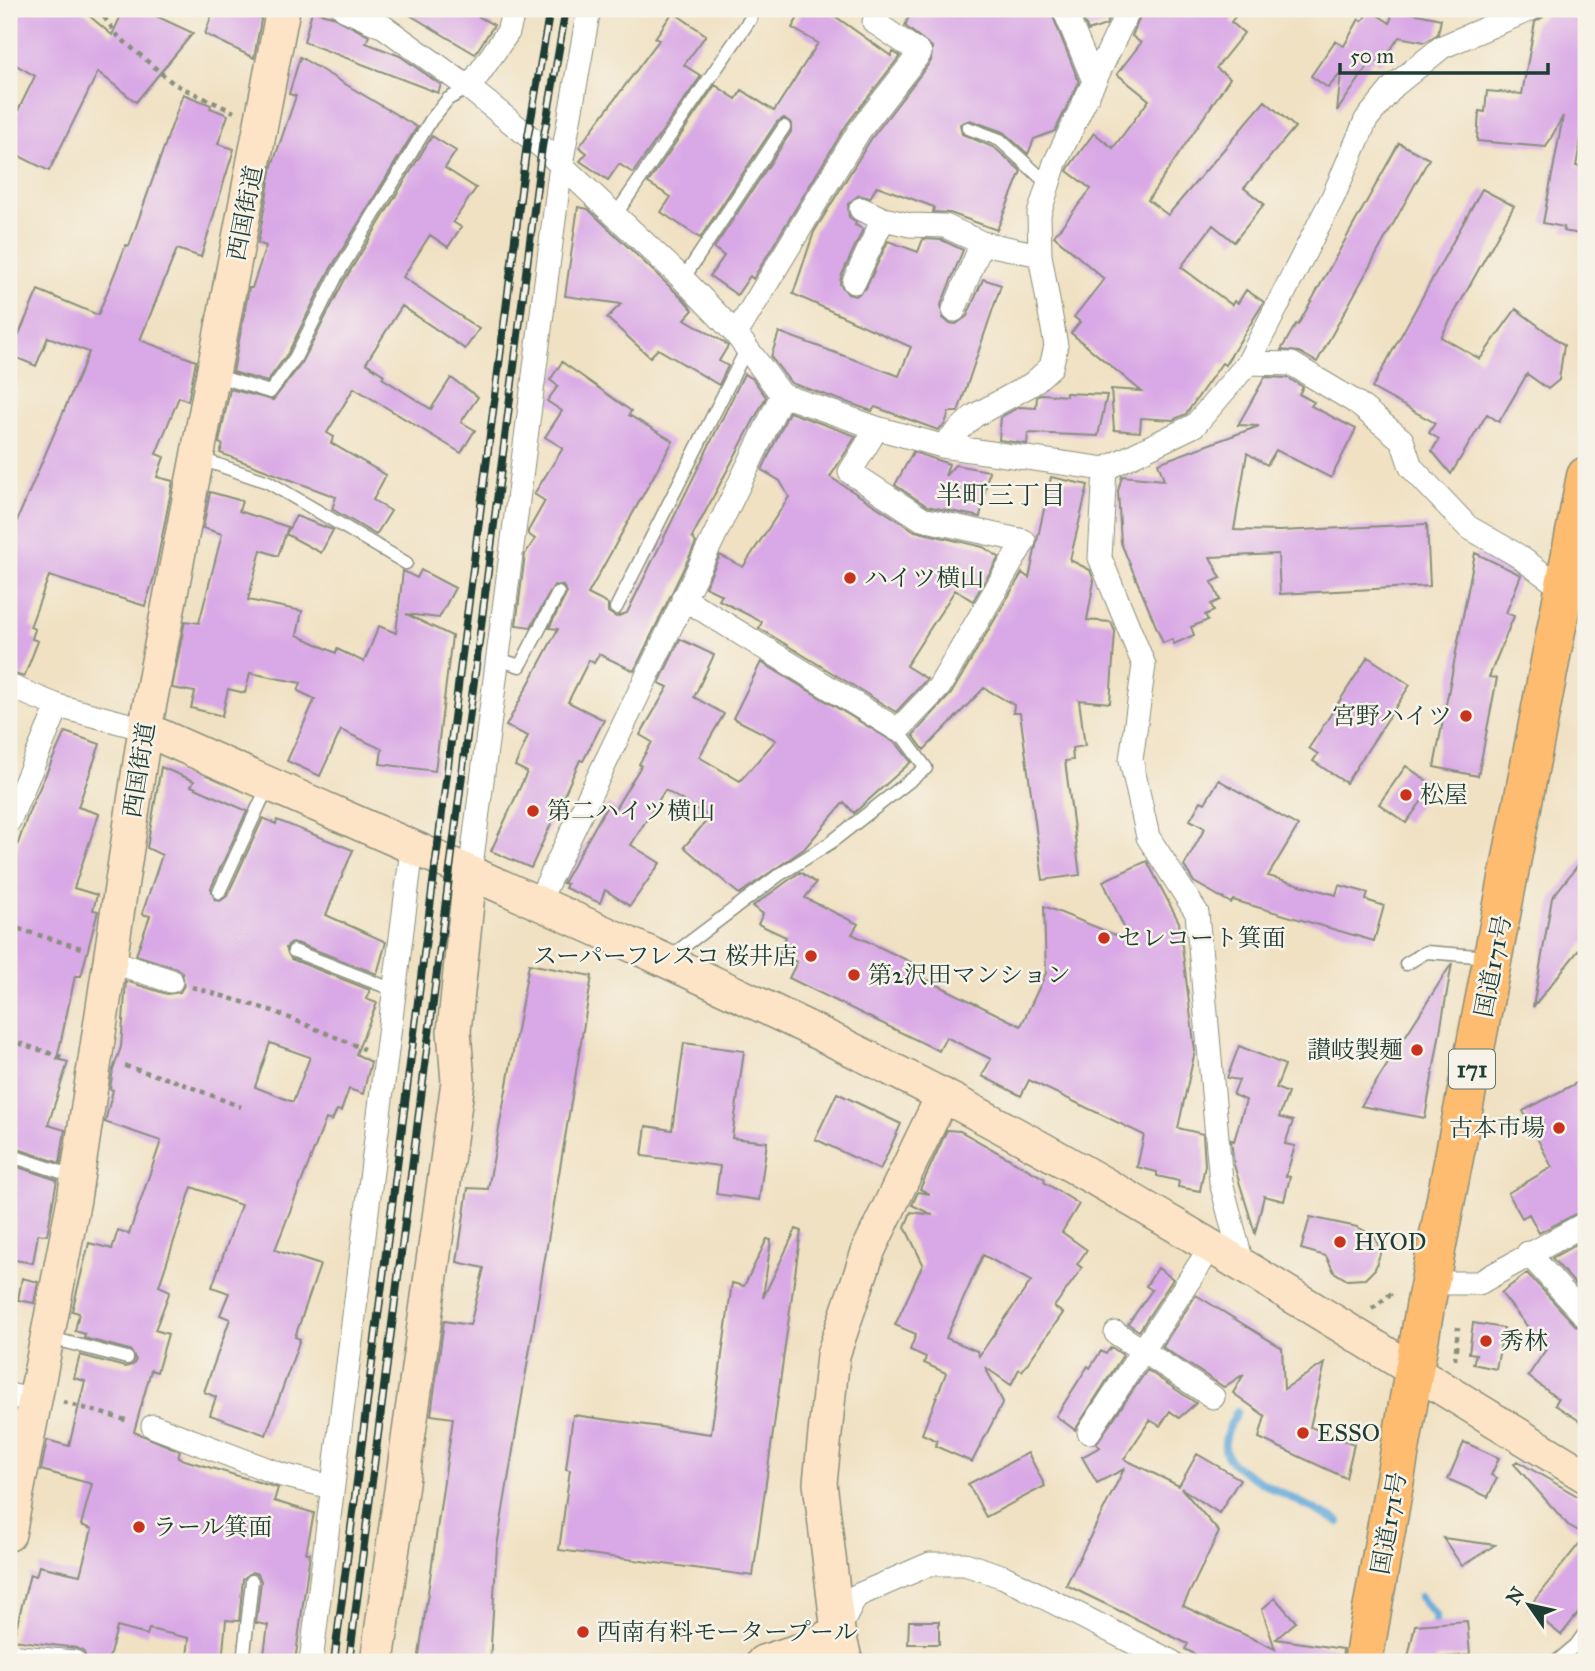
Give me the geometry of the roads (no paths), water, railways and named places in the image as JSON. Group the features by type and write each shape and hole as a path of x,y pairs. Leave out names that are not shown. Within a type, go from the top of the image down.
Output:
{"highway":[{"name":"国道171号","path":"1363,1662 1430,1283 1494,957 1576,592 1586,476"}],"street":[{"name":"西国街道","path":"9,1534 26,1396 47,1337 77,1177 108,958 145,729 283,9"},
{"path":"344,9 384,27 469,88 561,165 683,279 742,341 782,395 877,428 942,446 1105,469 1195,425 1248,363 1333,197 1366,120 1394,86 1442,47 1531,9"},
{"path":"469,88 508,32 514,9"},
{"path":"377,1662 458,1082 454,1031 470,874 561,165 589,9"},
{"path":"742,341 859,131 920,53 874,22 882,9"},
{"path":"1064,9 1094,81"},
{"path":"942,446 974,416 1032,384 1051,367 1056,346 1040,255 1039,214 1048,184 1129,9"},
{"path":"861,209 883,219 910,225 945,226 982,243 1040,255"},
{"path":"854,282 883,219"},
{"path":"954,310 982,243"},
{"path":"1248,363 1293,364 1357,403 1402,440 1411,467 1468,527 1576,592"},
{"path":"537,905 782,395"},
{"path":"683,598 898,730 939,687 1024,541 922,519 850,472 877,428"},
{"path":"1105,469 1100,558 1144,665 1130,760 1148,837 1197,913 1221,1182 1243,1267"},
{"path":"9,686 58,706 145,729 792,1019 943,1096 1107,1185 1586,1476"},
{"path":"9,821 58,706"},
{"path":"311,1662 412,849"},
{"path":"108,958 171,981"},
{"path":"846,1662 838,1631 820,1483 834,1355 869,1249 943,1096"},
{"path":"1430,1283 1479,1283 1528,1253 1586,1223"},
{"path":"1089,1432 1211,1247"},
{"path":"1528,1253 1586,1317"},
{"path":"1116,1334 1213,1397"},
{"path":"153,1426 282,1475 332,1487"},
{"path":"763,1662 810,1647 838,1631 856,1596 930,1564 965,1564 1004,1577 1172,1662"},
{"path":"9,1656 74,1662"}],"lane":[{"path":"616,214 751,18"},
{"path":"214,375 270,392 295,358 336,277 431,120 448,99 469,88"},
{"path":"683,279 784,127"},
{"path":"968,128 1000,139 1048,184"},
{"path":"616,608 742,341"},
{"path":"197,458 268,482 406,563"},
{"path":"498,659 520,666 558,593"},
{"path":"664,962 779,875 830,843 926,768 898,730"},
{"path":"219,892 269,784"},
{"path":"293,951 394,990"},
{"path":"1406,964 1426,952 1494,957"},
{"path":"9,1155 77,1177"},
{"path":"47,1337 127,1358"},
{"path":"243,1662 252,1581"},
{"path":"1556,1662 1576,1645 1586,1631"}],"waterway":[{"path":"1237,1411 1225,1446 1228,1457 1235,1465 1339,1522"},
{"path":"1420,1597 1435,1615 1436,1634"}],"railway":[{"path":"334,1662 528,136 550,9"},
{"path":"349,1662 542,147 566,9"}],"place":[{"name":"ハイツ横山","path":"850,578"},
{"name":"宮野ハイツ","path":"1466,716"},
{"name":"松屋","path":"1406,795"},
{"name":"第二ハイツ横山","path":"533,811"},
{"name":"セレコート箕面","path":"1104,938"},
{"name":"スーパーフレスコ 桜井店","path":"811,956"},
{"name":"第2沢田マンション","path":"854,975"},
{"name":"讃岐製麺","path":"1417,1050"},
{"name":"古本市場","path":"1559,1128"},
{"name":"HYOD","path":"1340,1242"},
{"name":"秀林","path":"1486,1341"},
{"name":"ESSO","path":"1303,1433"},
{"name":"ラール箕面","path":"139,1527"},
{"name":"西南有料モータープール","path":"583,1632"}],"district":[{"name":"半町三丁目","path":"1001,495"}]}
